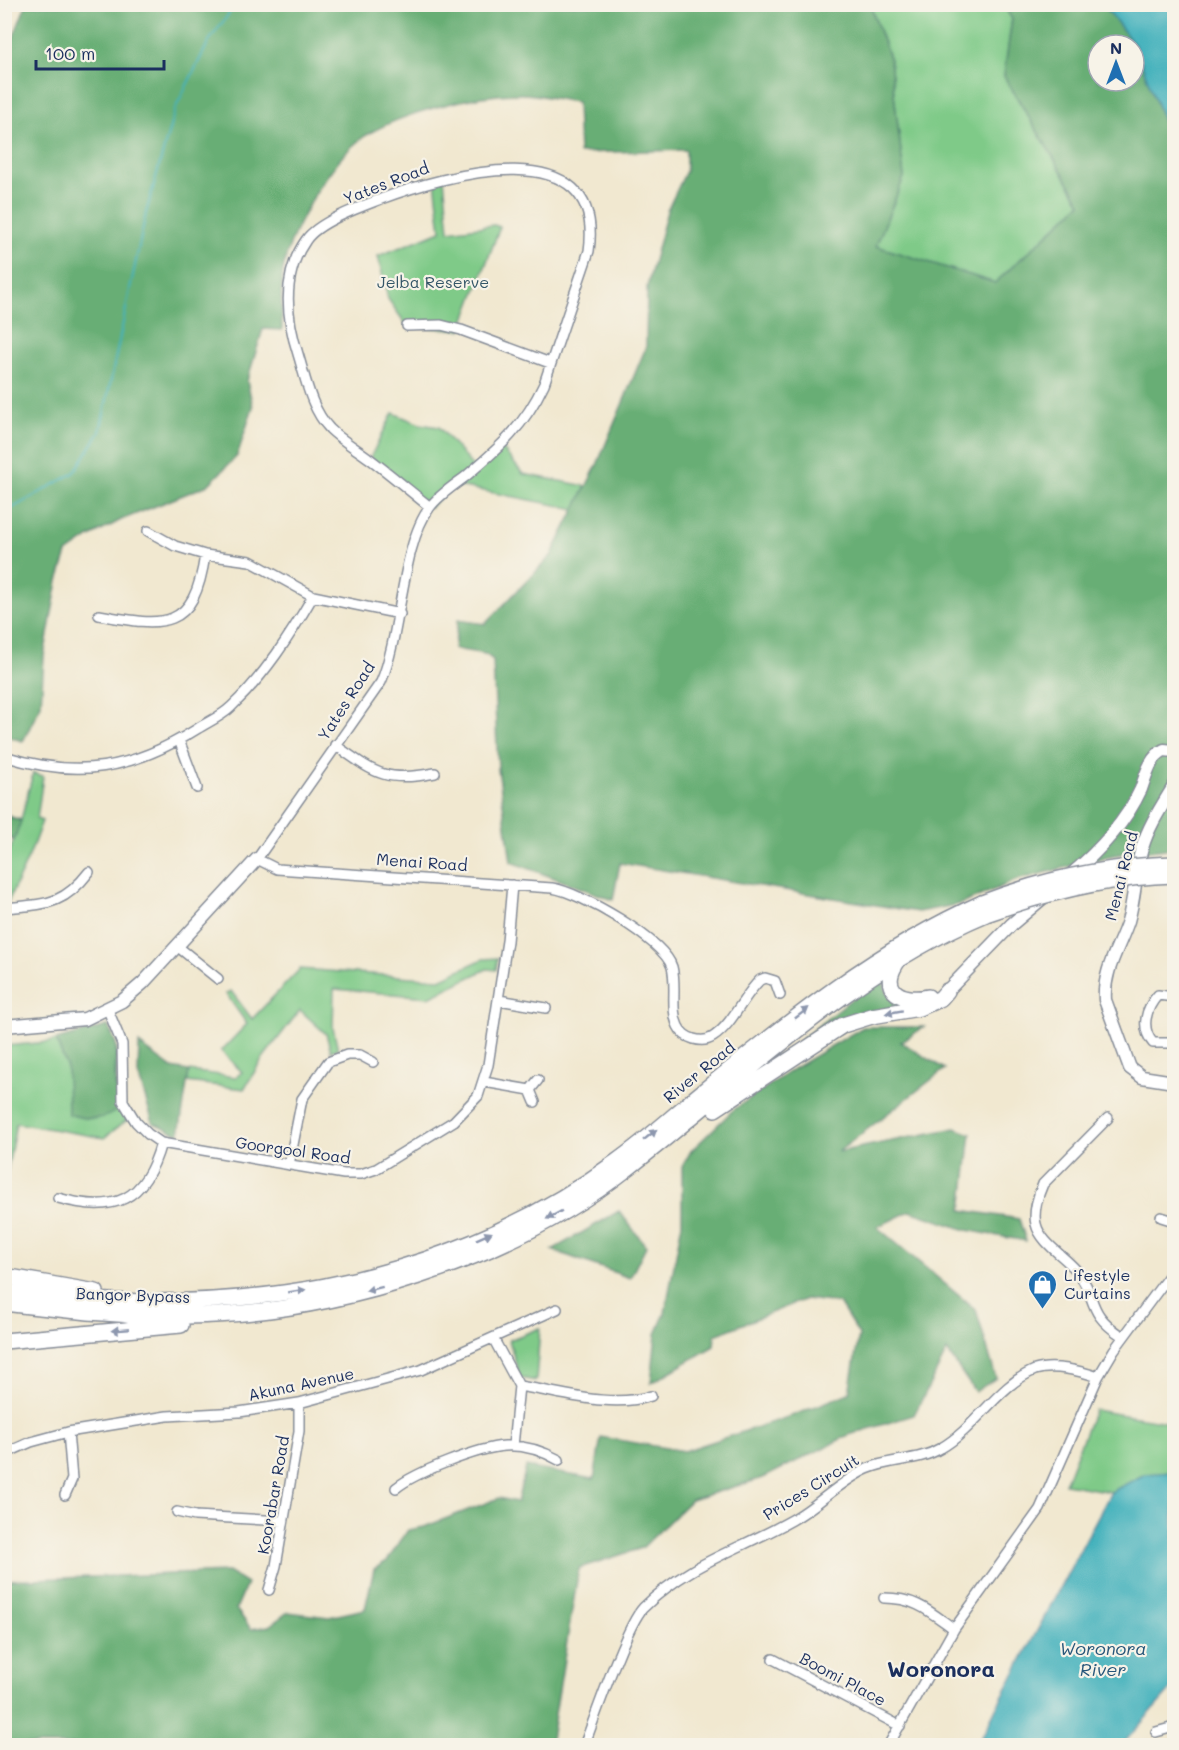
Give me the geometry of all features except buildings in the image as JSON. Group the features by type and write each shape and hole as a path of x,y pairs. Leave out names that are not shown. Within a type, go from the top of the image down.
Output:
{"main road":[{"name":"River Road","path":"239,1299 347,1282 411,1265 488,1234 580,1187 618,1161 830,991 917,934 984,908 1033,885 1127,866 1174,864"},
{"name":"River Road","path":"261,1312 331,1300 444,1267 503,1242 564,1209 624,1171 682,1122 796,1033 903,954 984,908 1018,902 1087,884 1128,877 1174,875"},
{"path":"903,954 890,976 891,986 896,993 912,999 947,991"},
{"path":"657,1145 690,1127 843,1025 872,1016 919,1008 941,998 947,991"},
{"path":"4,1276 111,1294 239,1299"},
{"name":"Bangor Bypass","path":"4,1292 138,1304 239,1299"},
{"name":"Bangor Bypass","path":"4,1303 128,1315 185,1316 261,1312"},
{"path":"4,1341 219,1321 261,1312"}],"street":[{"name":"Yates Road","path":"256,859 381,682 390,660 418,529 430,507 509,440 534,406 589,251 591,235 583,201 573,187 556,176 517,171 478,172 439,179 360,207 324,225 306,239 296,260 289,284 288,319 315,408 330,428 430,507"},
{"path":"407,326 441,325 461,330 550,363"},
{"path":"147,531 175,546 205,555 250,561 313,596 400,614"},
{"path":"99,615 140,622 164,622 187,611 201,585 205,555"},
{"path":"4,756 38,766 100,769 126,763 179,740 230,708 283,647 313,596"},
{"path":"179,740 197,788"},
{"path":"335,745 382,775 416,777 435,773"},
{"name":"Menai Road","path":"947,991 1012,924 1082,866 1103,844 1133,805 1157,756 1164,750 1174,751"},
{"name":"Menai Road","path":"1174,786 1150,826 1142,849 1129,917 1108,969 1105,1000 1130,1068 1142,1077 1174,1082"},
{"path":"4,1026 68,1022 108,1010 133,993 256,859"},
{"name":"Menai Road","path":"256,859 277,869 560,889 580,896 653,943 671,964 678,1027 687,1037 698,1040 711,1039 720,1032 760,980 765,978 775,981 779,986 780,995"},
{"path":"4,908 49,904 74,891 89,872"},
{"name":"Goorgool Road","path":"161,1143 344,1174 361,1174 376,1169 454,1121 478,1096 484,1082 499,1000 512,885"},
{"path":"177,946 218,979"},
{"path":"1174,997 1158,995 1150,1004 1145,1023 1149,1038 1154,1043 1174,1043"},
{"path":"499,1000 546,1008"},
{"path":"58,1198 98,1205 120,1201 139,1190 151,1174 161,1143 148,1134 127,1110 121,1084 122,1044 108,1010"},
{"path":"290,1165 302,1099 328,1062 347,1055 360,1055 373,1062"},
{"path":"530,1090 538,1080"},
{"path":"484,1082 530,1090"},
{"path":"530,1090 535,1102"},
{"path":"1108,1118 1043,1184 1035,1215 1036,1225 1041,1235 1077,1271 1089,1291 1093,1310 1106,1325 1122,1336"},
{"path":"1161,1217 1174,1221"},
{"path":"888,1746 954,1629 1040,1509 1098,1377 1122,1336 1174,1269"},
{"name":"Akuna Avenue","path":"4,1454 31,1442 68,1432 167,1416 247,1411 299,1403 421,1370 557,1308"},
{"path":"493,1338 519,1386 513,1446"},
{"name":"Prices Circuit","path":"584,1746 641,1610 678,1578 720,1553 791,1520 868,1468 917,1458 939,1450 960,1436 1005,1392 1033,1371 1049,1368 1098,1377"},
{"path":"519,1386 614,1400 636,1401 651,1396"},
{"name":"Koorabar Road","path":"269,1590 299,1431 299,1403"},
{"path":"65,1495 72,1479 68,1432"},
{"path":"396,1488 413,1477 481,1451 513,1446 546,1453 559,1460"},
{"path":"177,1512 195,1516 283,1521"},
{"path":"884,1598 904,1598 916,1602 954,1629"},
{"name":"Boomi Place","path":"773,1659 900,1726"},
{"path":"1156,1732 1174,1727"}],"green space":[{"path":"26,5 870,5 890,60 904,177 876,246 995,283 1081,203 1004,76 1012,19 1003,5 1104,5 1125,33 1086,33 1086,93 1146,93 1146,75 1164,123 1174,140 1174,848 1114,855 1017,880 961,904 918,912 620,863 613,900 511,862 498,769 493,660 485,654 454,649 458,620 485,624 551,556 597,465 646,347 647,287 667,211 686,171 686,150 579,153 577,102 533,95 481,97 418,113 365,136 339,161 303,216 287,254 282,285 282,330 263,329 247,381 253,407 237,456 208,485 121,520 67,553 58,581 44,656 41,705 23,741 5,736 4,50 9,48"},
{"path":"870,5 1003,5 1012,18 1004,76 1081,203 995,283 876,246 904,177 890,60"},
{"name":"Jelba Reserve","path":"444,178 449,231 494,225 500,227 461,330 407,326 388,299 378,256 441,231 435,180"},
{"path":"393,413 420,424 439,427 474,468 501,447 523,474 586,486 575,509 454,485 430,507 370,458"},
{"path":"33,773 43,776 37,819 42,821 30,854 8,902 5,902 5,862 14,840 5,837 5,815 21,820"},
{"path":"5,815 21,821 14,840 5,837"},
{"path":"498,958 496,970 487,969 429,997 334,989 333,1028 338,1049 331,1051 326,1034 300,1010 263,1058 244,1089 187,1082 189,1071 236,1077 242,1072 221,1051 247,1024 226,994 231,991 252,1019 300,969 440,979 483,959"},
{"path":"881,978 889,996 902,1003 782,1059 780,1057 861,991"},
{"path":"108,1026 116,1044 118,1100 127,1120 104,1138 16,1123 5,1183 5,1046 49,1042"},
{"path":"108,1026 116,1044 115,1084 120,1108 101,1118 82,1118 68,1114 67,1068 56,1040"},
{"path":"863,1027 924,1027 901,1042 945,1069 838,1152 955,1128 971,1134 962,1210 1019,1219 1026,1241 966,1230 910,1211 877,1227 976,1310 996,1378 975,1392 947,1351 914,1415 849,1435 763,1478 691,1500 642,1548 579,1568 550,1745 5,1745 5,1580 228,1572 247,1584 236,1609 251,1629 269,1626 288,1612 329,1617 365,1609 374,1569 387,1561 408,1530 424,1527 499,1498 517,1502 526,1467 594,1479 601,1437 684,1451 794,1415 849,1393 859,1335 839,1303 806,1299 715,1335 714,1346 651,1383 656,1334 665,1313 682,1223 682,1167 691,1151 733,1110 793,1069"},
{"path":"139,1044 172,1068 189,1071 179,1134 153,1123 138,1074"},
{"path":"619,1211 646,1246 630,1278 552,1250"},
{"path":"540,1328 536,1381 520,1378 509,1340"},
{"path":"1094,1410 1173,1423 1174,1421 1174,1472 1145,1474 1111,1492 1065,1484"}],"water":[{"path":"1104,5 1174,5 1174,140 1164,123 1146,75 1146,33 1125,33"},
{"name":"Woronora River","path":"1174,1472 1174,1686 1122,1745 978,1745 1111,1492 1145,1474"}],"waterway":[{"path":"4,513 74,473 100,432 146,213 175,109 209,41 236,4"}],"place":[{"name":"Lifestyle Curtains","path":"1043,1310"}],"district":[{"name":"Woronora","path":"941,1669"}]}
